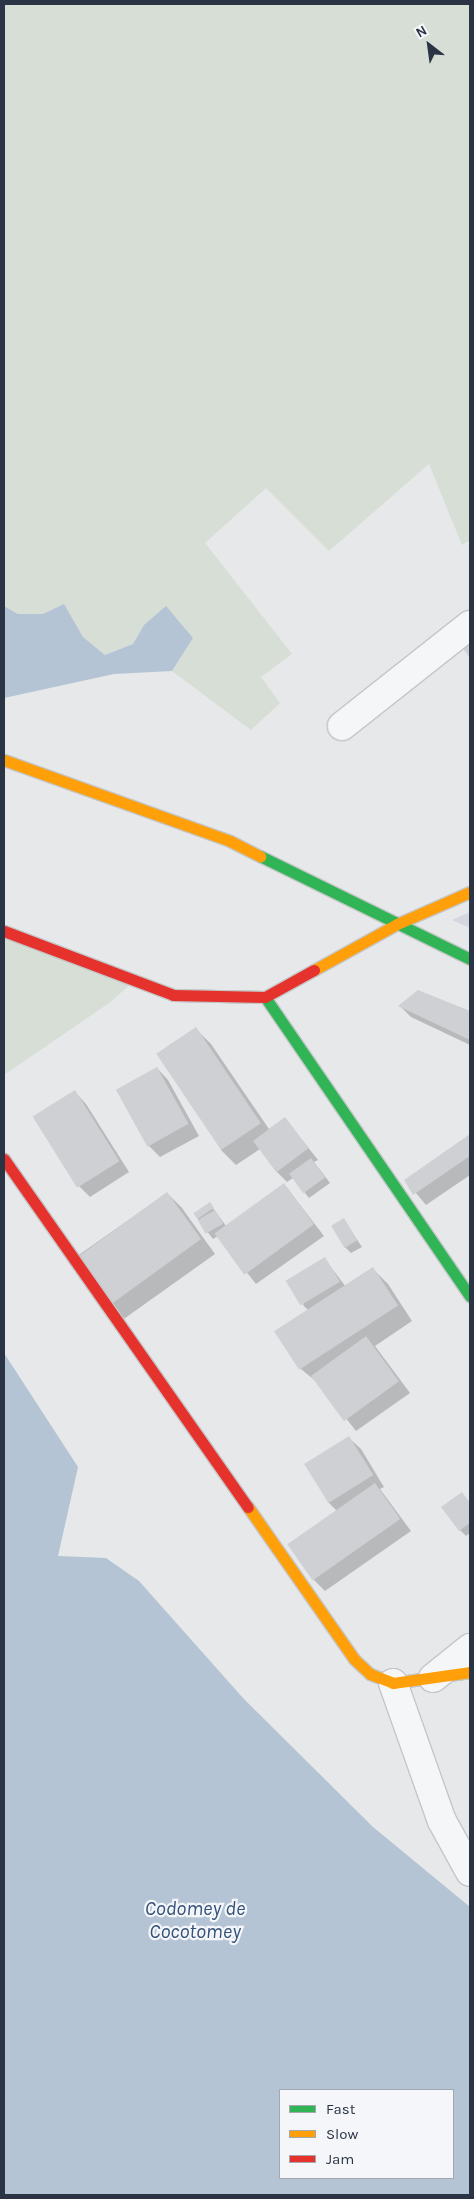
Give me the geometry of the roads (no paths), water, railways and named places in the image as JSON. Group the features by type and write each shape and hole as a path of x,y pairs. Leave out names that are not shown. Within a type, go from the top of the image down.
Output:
{"street":[{"path":"342,726 470,625"},
{"path":"4,760 230,841 470,959"},
{"path":"4,931 173,995 265,997 397,924 470,892"},
{"path":"265,997 470,1296"},
{"path":"4,1159 354,1659 370,1674 393,1683 470,1672"},
{"path":"433,1678 470,1648"},
{"path":"393,1683 442,1821 470,1872"}],"water":[{"path":"64,604 83,637 105,655 133,644 144,625 166,606 193,638 172,671 114,674 4,698 4,606 18,614 43,614"},
{"name":"Codomey de Cocotomey","path":"4,1353 78,1467 58,1556 106,1558 139,1581 243,1698 373,1827 470,1907 470,2195 4,2195"}]}
